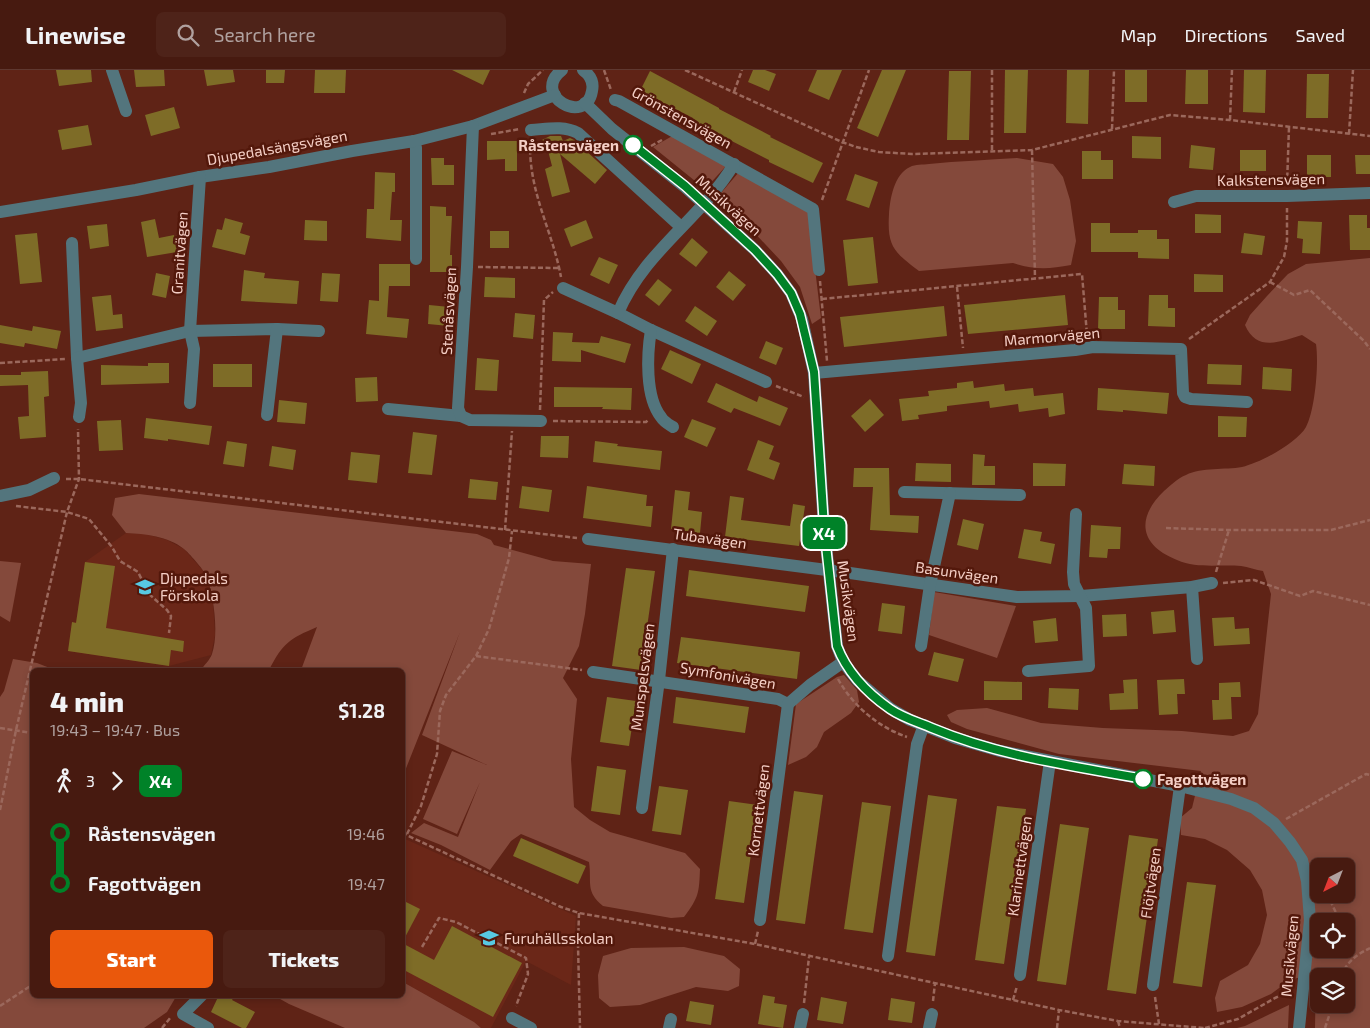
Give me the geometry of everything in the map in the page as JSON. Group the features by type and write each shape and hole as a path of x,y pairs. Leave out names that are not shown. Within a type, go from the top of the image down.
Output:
{"street":[{"path":"112,70 126,111"},
{"path":"562,70 554,80 553,88 555,95 559,102 566,106 574,107 584,103 590,97 593,86 591,79 583,70"},
{"name":"Djupedalsängsvägen","path":"0,212 414,141 473,126 555,95"},
{"name":"Grönstensvägen","path":"615,100 814,209"},
{"name":"Musikvägen","path":"584,103 612,129 703,203 755,250 791,293 802,319 814,372 828,571 837,646 843,662 858,682 891,709 910,720 955,738 1000,751 1180,786 1231,799 1254,808 1274,822 1302,860 1307,881 1310,920 1299,1028"},
{"name":"Stenåsvägen","path":"461,416 458,408 473,126"},
{"path":"531,130 559,128 570,129 578,133 680,227"},
{"path":"414,141 416,148 416,259"},
{"name":"Grönstensvägen","path":"703,203 734,164"},
{"name":"Granitvägen","path":"190,403 194,349 190,331 200,177"},
{"name":"Kalkstensvägen","path":"1174,202 1196,196 1287,196 1370,193"},
{"path":"618,313 640,273 703,203"},
{"path":"814,209 819,270"},
{"path":"72,243 77,358 81,402 79,417"},
{"path":"563,288 766,382"},
{"path":"267,415 277,329"},
{"path":"77,358 190,331 277,329 319,331"},
{"path":"651,330 649,381 656,410 662,420 673,427"},
{"name":"Marmorvägen","path":"814,372 964,360 1088,347 1181,349"},
{"path":"1181,349 1182,393 1185,397 1191,399 1247,402"},
{"path":"388,409 461,416 470,420 541,420"},
{"path":"0,496 29,490 54,478"},
{"path":"904,492 1020,495"},
{"path":"922,646 930,585 950,493"},
{"path":"1028,671 1089,666 1086,608 1074,584 1076,514"},
{"name":"Tubavägen","path":"588,539 828,571"},
{"name":"Munspelsvägen","path":"642,808 659,680 673,549"},
{"name":"Basunvägen","path":"828,571 1016,597 1081,596 1212,584"},
{"path":"1192,587 1197,659"},
{"name":"Symfonivägen","path":"593,672 659,680 778,699 788,704 810,685 843,662"},
{"name":"Kornettvägen","path":"760,920 788,704"},
{"path":"888,956 917,744 924,725"},
{"name":"Klarinettvägen","path":"1020,975 1050,761"},
{"name":"Flöjtvägen","path":"1153,985 1180,786"},
{"path":"199,998 183,1014 208,1028"},
{"path":"800,1028 803,1014"},
{"path":"929,1028 932,1014"},
{"path":"512,1018 531,1028"}],"path":[{"path":"533,70 537,74"},
{"path":"528,105 523,92 542,70"},
{"path":"685,70 842,142 879,152 912,154 1032,150 1170,115 1370,136"},
{"path":"734,92 742,70"},
{"path":"814,209 821,201 869,70"},
{"path":"992,70 992,150"},
{"path":"1112,129 1114,70"},
{"path":"1230,120 1232,70"},
{"path":"1349,134 1353,70"},
{"path":"1181,349 1190,338 1270,282 1284,257 1287,241 1289,127"},
{"path":"531,130 530,161 533,183 559,268 563,288 556,289 546,296 544,300 541,420 646,422 656,410"},
{"path":"650,153 649,147 672,135 674,131"},
{"path":"1032,150 1035,278"},
{"path":"467,267 559,268"},
{"path":"819,270 828,372"},
{"path":"822,299 1082,274 1088,347"},
{"path":"1270,282 1294,295 1310,290 1364,340 1370,349"},
{"path":"957,287 964,360"},
{"path":"0,363 77,358"},
{"path":"766,382 815,401"},
{"path":"31,668 67,512 79,479 79,417"},
{"path":"505,530 513,420"},
{"path":"54,478 79,479 588,539"},
{"path":"11,506 67,512 90,520 112,547 120,561 138,572 149,594 167,610 171,616 170,633"},
{"path":"1166,528 1331,530 1370,520"},
{"path":"1229,530 1212,584 1254,580 1300,596 1313,591 1370,605"},
{"path":"512,531 510,558 489,629 476,656 446,695 440,712 437,754 421,806 407,834 553,903 579,913 756,944 809,957 1118,1021 1204,1028 1238,1019 1275,998 1291,992"},
{"path":"476,656 593,672"},
{"path":"0,810 30,670"},
{"path":"0,728 30,733"},
{"path":"1286,819 1366,774 1370,775"},
{"path":"579,913 580,1028"},
{"path":"422,947 439,918 456,922 526,958 528,974 512,1018"},
{"path":"1355,956 1370,948"},
{"path":"803,1014 809,957"},
{"path":"1345,968 1353,958"},
{"path":"932,1014 935,983"},
{"path":"0,1006 30,985"},
{"path":"1153,985 1159,1024"},
{"path":"1057,1028 1059,1010"},
{"path":"1325,1028 1330,1013"},
{"path":"1118,1021 1120,1028"}],"shaded area":[{"path":"674,135 727,165 705,189 653,147"},
{"path":"1017,158 1053,164 1063,177 1070,200 1076,241 1071,265 1042,268 1013,263 919,271 903,259 894,248 889,234 890,201 897,181 905,170 917,165"},
{"path":"739,172 808,211 821,318 812,324 800,287 781,261 749,227 715,200"},
{"path":"1370,258 1370,1028 1315,1028 1315,1013 1355,1013 1355,968 1310,968 1310,975 1290,980 1271,994 1242,1007 1217,1012 1215,998 1220,981 1248,965 1260,944 1267,915 1262,890 1250,870 1227,850 1205,839 1181,835 1180,818 1192,808 1201,771 1059,754 967,729 951,722 947,715 957,710 987,708 1041,723 1182,731 1233,736 1249,731 1258,714 1271,594 1263,571 1241,566 1209,566 1177,560 1155,547 1149,539 1146,521 1155,501 1180,478 1192,472 1250,465 1287,446 1306,427 1312,410 1316,387 1316,344 1302,335 1278,342 1263,342 1250,334 1245,325 1250,315 1288,274 1306,264"},
{"path":"139,494 477,534 491,540 494,545 553,561 591,564 579,646 563,678 577,699 571,759 574,807 590,820 610,832 685,853 700,869 697,894 684,917 671,918 603,906 597,901 591,891 589,862 521,834 511,841 490,870 441,845 411,833 424,823 458,837 480,782 457,834 423,819 452,751 487,765 422,735 460,632 405,771 405,668 302,668 317,627 288,643 278,654 270,668 202,668 212,654 215,636 213,604 206,575 184,549 171,541 156,536 126,533 112,515 115,498"},
{"name":"Djupedals Förskola","path":"126,533 146,534 167,540 184,549 205,573 213,601 215,635 211,655 169,666 68,651 72,622 76,622 85,562"},
{"path":"0,561 21,563 10,622 0,616"},
{"path":"934,592 1016,606 997,658 929,635"},
{"path":"13,659 37,663 50,668 30,668 30,998 175,998 167,1012 144,1028 0,1028 0,697 4,691"},
{"path":"844,675 857,690 859,702 851,713 824,732 817,747 806,757 788,765 796,704 837,677"},
{"name":"Furuhällsskolan","path":"405,839 576,916 571,985 526,961 491,1028 481,1028 474,1022 405,983"},
{"path":"684,947 724,956 740,969 739,986 728,991 696,987 640,1005 610,1007 599,998 598,975 603,956 631,948"},
{"path":"405,983 474,1022 481,1028 345,1028 278,998 405,998"},
{"path":"1289,1005 1288,1028 1237,1028 1245,1026"}],"building":[{"path":"56,70 91,70 92,82 59,86"},
{"path":"134,70 164,70 165,86 136,87"},
{"path":"204,70 233,70 235,82 207,86"},
{"path":"266,70 285,70 284,83 266,83"},
{"path":"315,70 346,70 345,93 314,93"},
{"path":"452,70 490,70 483,85"},
{"path":"753,70 765,70 776,74 769,91 748,82"},
{"path":"817,70 842,70 829,100 808,91"},
{"path":"882,70 906,70 878,137 857,128"},
{"path":"1005,70 1028,70 1026,133 1004,133"},
{"path":"1067,70 1089,70 1088,124 1066,123"},
{"path":"1125,70 1147,70 1147,102 1125,102"},
{"path":"1186,70 1208,70 1208,104 1185,104"},
{"path":"1244,70 1266,70 1265,113 1243,112"},
{"path":"650,71 770,137 823,163 813,183 769,162 769,160 692,120 693,118 640,91"},
{"path":"949,71 971,71 969,140 947,140"},
{"path":"1307,74 1329,74 1328,118 1306,118"},
{"path":"174,107 180,128 151,136 145,115"},
{"path":"88,125 92,145 62,150 58,130"},
{"path":"550,136 561,136 563,141 570,138 574,140 607,170 595,184 560,154 570,192 552,197 545,169 552,166 546,143 542,140"},
{"path":"1132,136 1161,137 1161,159 1132,158"},
{"path":"487,141 517,141 517,171 505,171 505,159 487,160"},
{"path":"1191,145 1215,148 1213,170 1189,168"},
{"path":"1240,150 1266,150 1266,171 1240,171"},
{"path":"1082,151 1101,151 1101,160 1113,160 1113,179 1082,179"},
{"path":"1307,155 1331,155 1331,177 1307,177"},
{"path":"1355,155 1370,155 1370,174 1356,174"},
{"path":"431,158 444,158 444,165 454,165 454,185 432,185"},
{"path":"375,172 395,173 395,192 392,192 390,220 402,220 401,241 366,238 367,209 374,209"},
{"path":"855,174 878,182 869,208 846,200"},
{"path":"430,206 446,207 446,216 452,216 450,255 452,255 452,272 430,272"},
{"path":"1195,214 1221,215 1221,233 1195,233"},
{"path":"1349,215 1367,215 1367,228 1370,228 1370,250 1350,250"},
{"path":"225,218 243,223 240,233 250,236 245,255 212,247 217,229 222,230"},
{"path":"155,219 159,238 174,235 177,252 147,257 141,222"},
{"path":"305,220 327,221 327,241 304,240"},
{"path":"586,220 593,238 571,247 564,229"},
{"path":"1298,221 1322,222 1320,254 1302,253 1303,239 1297,238"},
{"path":"1091,223 1110,223 1110,233 1138,233 1138,230 1157,230 1157,239 1169,239 1169,259 1138,258 1138,252 1091,252"},
{"path":"107,224 109,246 90,249 87,226"},
{"path":"490,231 509,231 509,248 490,248"},
{"path":"37,233 42,282 20,284 15,235"},
{"path":"1244,233 1265,236 1262,255 1241,253"},
{"path":"873,237 878,283 848,286 843,240"},
{"path":"692,238 708,252 696,267 679,254"},
{"path":"599,257 618,265 609,284 590,275"},
{"path":"379,264 410,264 410,286 389,286 387,317 409,319 407,338 366,334 369,300 379,301"},
{"path":"244,270 265,273 264,278 299,281 297,304 241,301"},
{"path":"729,271 746,285 733,301 716,287"},
{"path":"156,273 170,276 166,298 152,295"},
{"path":"322,273 340,274 338,302 320,301"},
{"path":"1194,274 1223,275 1223,292 1194,292"},
{"path":"485,277 515,278 515,298 484,297"},
{"path":"658,279 672,290 659,306 645,295"},
{"path":"111,295 113,315 122,314 123,328 96,331 92,297"},
{"path":"1065,295 1068,325 968,334 964,305"},
{"path":"1149,295 1168,295 1168,308 1175,308 1175,327 1148,326"},
{"path":"1099,297 1118,297 1118,310 1125,310 1125,329 1098,329"},
{"path":"429,305 450,307 449,326 428,324"},
{"path":"695,306 717,321 707,336 685,321"},
{"path":"944,306 947,336 844,347 840,317"},
{"path":"515,313 535,315 533,339 513,337"},
{"path":"0,325 32,331 33,326 61,331 57,349 25,343 24,347 0,343"},
{"path":"553,332 573,333 572,342 599,343 601,336 631,344 625,363 581,350 581,362 552,361"},
{"path":"766,341 783,348 776,365 759,358"},
{"path":"670,350 701,364 692,384 661,369"},
{"path":"477,358 499,360 497,391 475,390"},
{"path":"148,363 169,363 169,383 101,385 101,365 148,366"},
{"path":"213,364 252,364 252,387 213,387"},
{"path":"1208,364 1242,365 1241,385 1207,384"},
{"path":"1263,367 1292,369 1291,391 1262,389"},
{"path":"48,371 49,396 44,397 46,437 20,439 18,417 29,416 28,385 0,386 0,375 21,375 21,372"},
{"path":"377,377 378,401 356,402 355,378"},
{"path":"973,381 974,388 1004,384 1005,391 1033,388 1034,396 1063,393 1065,414 1049,417 1048,408 1019,412 1018,404 990,408 989,401 947,406 947,411 918,415 919,419 902,421 899,399 929,396 928,391 957,388 957,383"},
{"path":"716,383 757,402 759,396 788,408 780,426 734,408 731,413 707,402"},
{"path":"554,387 632,388 631,410 602,409 603,407 554,407"},
{"path":"1098,388 1169,393 1167,414 1097,410"},
{"path":"870,399 884,415 865,432 851,416"},
{"path":"279,400 307,403 305,424 277,422"},
{"path":"1218,416 1247,417 1246,437 1218,437"},
{"path":"146,418 212,426 209,445 168,439 168,441 144,438"},
{"path":"692,419 716,428 707,447 684,437"},
{"path":"121,420 123,450 99,451 97,421"},
{"path":"413,432 437,435 432,475 408,473"},
{"path":"541,436 569,436 568,458 540,457"},
{"path":"758,440 774,446 769,459 780,463 774,480 747,470"},
{"path":"227,441 247,444 244,467 223,464"},
{"path":"595,441 618,444 617,446 662,451 660,470 593,462"},
{"path":"272,446 296,450 293,470 269,466"},
{"path":"351,452 380,455 377,483 348,480"},
{"path":"973,454 985,455 984,466 995,466 995,485 972,485"},
{"path":"916,463 951,464 951,482 915,481"},
{"path":"1033,463 1066,464 1065,486 1033,486"},
{"path":"1124,464 1155,466 1154,486 1122,484"},
{"path":"854,468 889,468 890,515 919,516 918,533 870,530 873,487 853,487"},
{"path":"470,479 498,482 496,500 468,498"},
{"path":"522,486 552,490 549,512 519,508"},
{"path":"587,486 647,495 646,506 653,506 651,527 583,518"},
{"path":"675,490 690,492 688,510 702,512 700,533 671,529"},
{"path":"730,496 744,498 741,520 790,526 793,504 805,506 799,546 725,537"},
{"path":"963,519 984,524 978,550 957,545"},
{"path":"1091,525 1121,527 1120,549 1108,549 1107,558 1089,557"},
{"path":"1024,529 1042,532 1040,541 1055,544 1051,564 1018,558"},
{"path":"85,562 115,566 106,628 184,641 183,652 171,650 169,666 68,651 72,622 76,623"},
{"path":"626,568 655,571 641,670 612,666"},
{"path":"689,570 809,586 805,612 686,596"},
{"path":"882,603 905,606 902,634 878,631"},
{"path":"1174,610 1176,632 1153,634 1151,612"},
{"path":"1126,614 1127,636 1103,637 1102,615"},
{"path":"1234,617 1235,629 1249,628 1250,644 1214,646 1212,618"},
{"path":"1056,618 1058,641 1035,643 1033,621"},
{"path":"681,637 800,652 797,679 677,663"},
{"path":"934,652 964,659 958,682 928,675"},
{"path":"1137,679 1138,709 1110,710 1109,694 1124,693 1123,680"},
{"path":"1184,679 1185,694 1177,694 1178,714 1159,715 1157,680"},
{"path":"984,681 1022,682 1022,700 984,700"},
{"path":"1240,682 1241,697 1231,697 1232,719 1213,720 1212,700 1219,700 1219,683"},
{"path":"1049,688 1079,689 1078,710 1048,708"},
{"path":"607,697 636,701 629,746 600,742"},
{"path":"676,697 749,707 745,733 673,723"},
{"path":"597,766 626,770 620,815 591,811"},
{"path":"659,786 688,790 681,835 652,831"},
{"path":"794,791 823,795 805,924 776,920"},
{"path":"928,795 957,799 935,956 906,952"},
{"path":"729,801 758,805 744,903 715,899"},
{"path":"862,802 891,806 873,933 844,929"},
{"path":"997,806 1026,809 1004,964 975,960"},
{"path":"1060,824 1089,828 1066,985 1037,981"},
{"path":"1129,835 1158,839 1136,994 1107,990"},
{"path":"521,838 586,866 578,884 513,856"},
{"path":"1187,882 1216,885 1202,987 1173,983"},
{"path":"405,902 420,909 405,937"},
{"path":"452,926 522,963 493,1017 405,971 405,945 434,960"},
{"path":"763,995 775,997 774,1003 787,1005 783,1028 758,1024"},
{"path":"821,997 847,1002 843,1024 817,1020"},
{"path":"218,998 233,998 232,1000 255,1012 246,1028 242,1028 211,1012"},
{"path":"891,998 915,1002 912,1023 888,1020"},
{"path":"690,1001 714,1005 711,1025 686,1021"}],"bus line":[{"name":"X4","path":"633,145 685,186 755,250 791,293 800,314 814,372 824,527 837,646 843,662 858,682 891,709 910,720 955,738 1000,751 1143,779"}],"place":[{"name":"Råstensvägen","path":"633,145"},
{"name":"Djupedals Förskola","path":"145,587"},
{"name":"Fagottvägen","path":"1143,779"},
{"name":"Furuhällsskolan","path":"489,938"}]}
